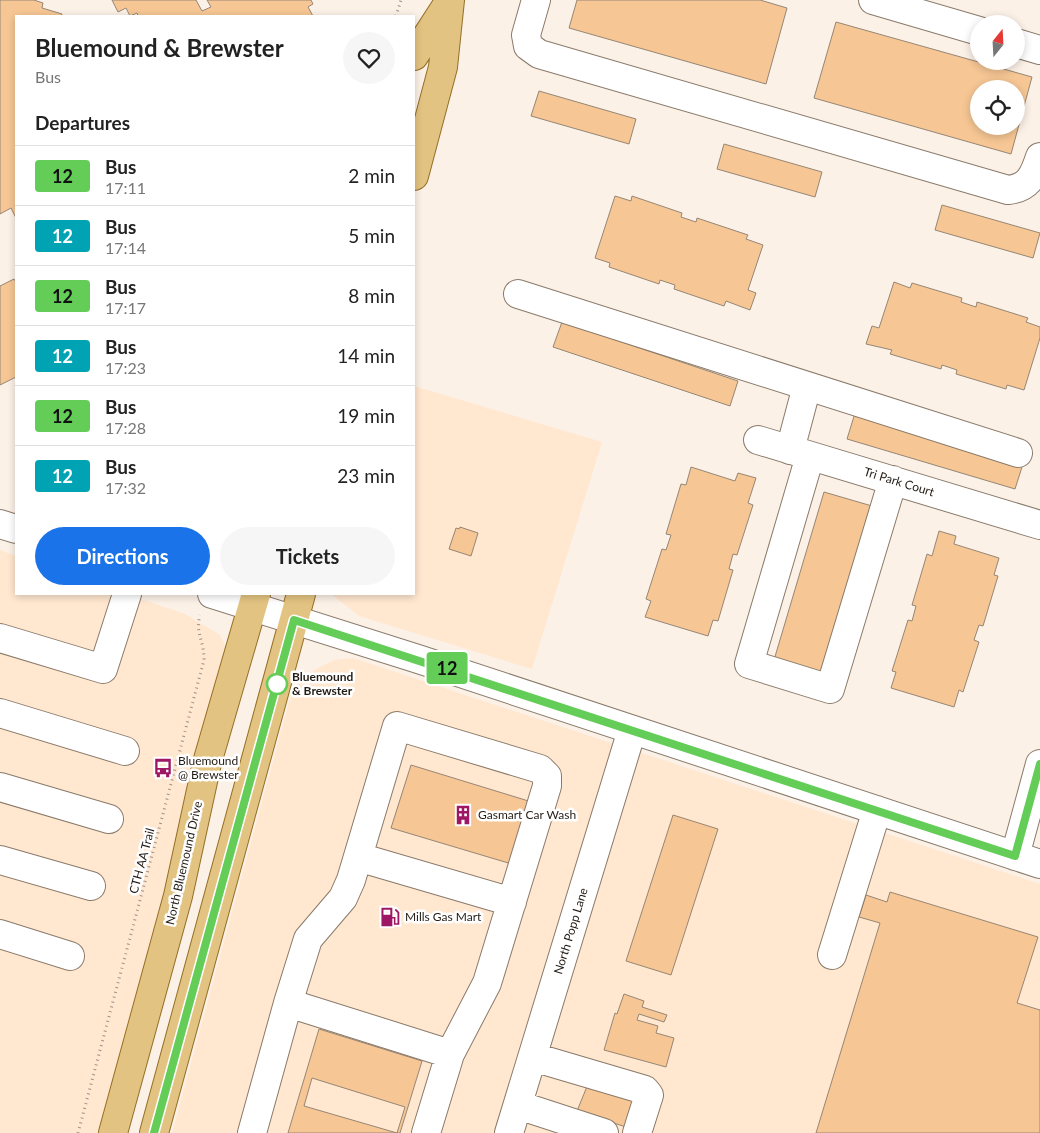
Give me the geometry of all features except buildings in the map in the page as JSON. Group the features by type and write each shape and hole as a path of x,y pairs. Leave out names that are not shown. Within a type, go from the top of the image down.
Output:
{"main road":[{"path":"415,54 450,1"},
{"path":"415,172 443,67 450,1"},
{"path":"154,1133 301,595"},
{"name":"North Bluemound Drive","path":"113,1133 178,896 207,763 254,600"}],"street":[{"path":"536,0 526,35 528,46 539,54 1008,190 1018,189 1027,184 1033,176 1040,157"},
{"path":"873,0 970,28"},
{"path":"1025,45 1040,50"},
{"path":"518,294 1018,453"},
{"path":"807,386 800,453 749,664 830,689 893,480"},
{"name":"Tri Park Court","path":"758,440 1040,525"},
{"path":"0,524 15,529"},
{"path":"0,638 103,669 127,595"},
{"path":"206,603 254,600 294,620 1028,860 1040,764"},
{"path":"0,713 125,750"},
{"path":"252,1133 308,939 343,898 358,857 397,726 540,769 548,776 547,786 487,983 450,1054 426,1133"},
{"name":"North Popp Lane","path":"509,1133 632,730"},
{"path":"0,787 108,819"},
{"path":"832,955 877,810"},
{"path":"358,857 512,902"},
{"path":"0,860 91,886"},
{"path":"0,934 70,956"},
{"path":"288,1003 450,1054"},
{"path":"533,1057 645,1090 649,1095 637,1133"},
{"path":"518,1105 604,1133"}],"path":[{"path":"396,15 401,0"},
{"name":"CTH AA Trail","path":"78,1133 204,660 204,646 196,629 206,603"}],"shaded area":[{"path":"415,386 602,442 532,669 359,616 332,595 415,595"},
{"path":"0,550 15,556 15,595 129,595 185,614 220,635 234,665 100,1133 0,1133"},
{"path":"353,658 1040,884 1040,1133 172,1133 289,702 301,680 316,669 334,660"}],"bus line":[{"name":"12","path":"154,1133 294,620 562,706 1015,856 1040,764"}],"place":[{"name":"Bluemound & Brewster","path":"277,684"},
{"name":"Bluemound @ Brewster","path":"163,768"},
{"name":"Gasmart Car Wash","path":"463,815"},
{"name":"Mills Gas Mart","path":"390,917"}]}
